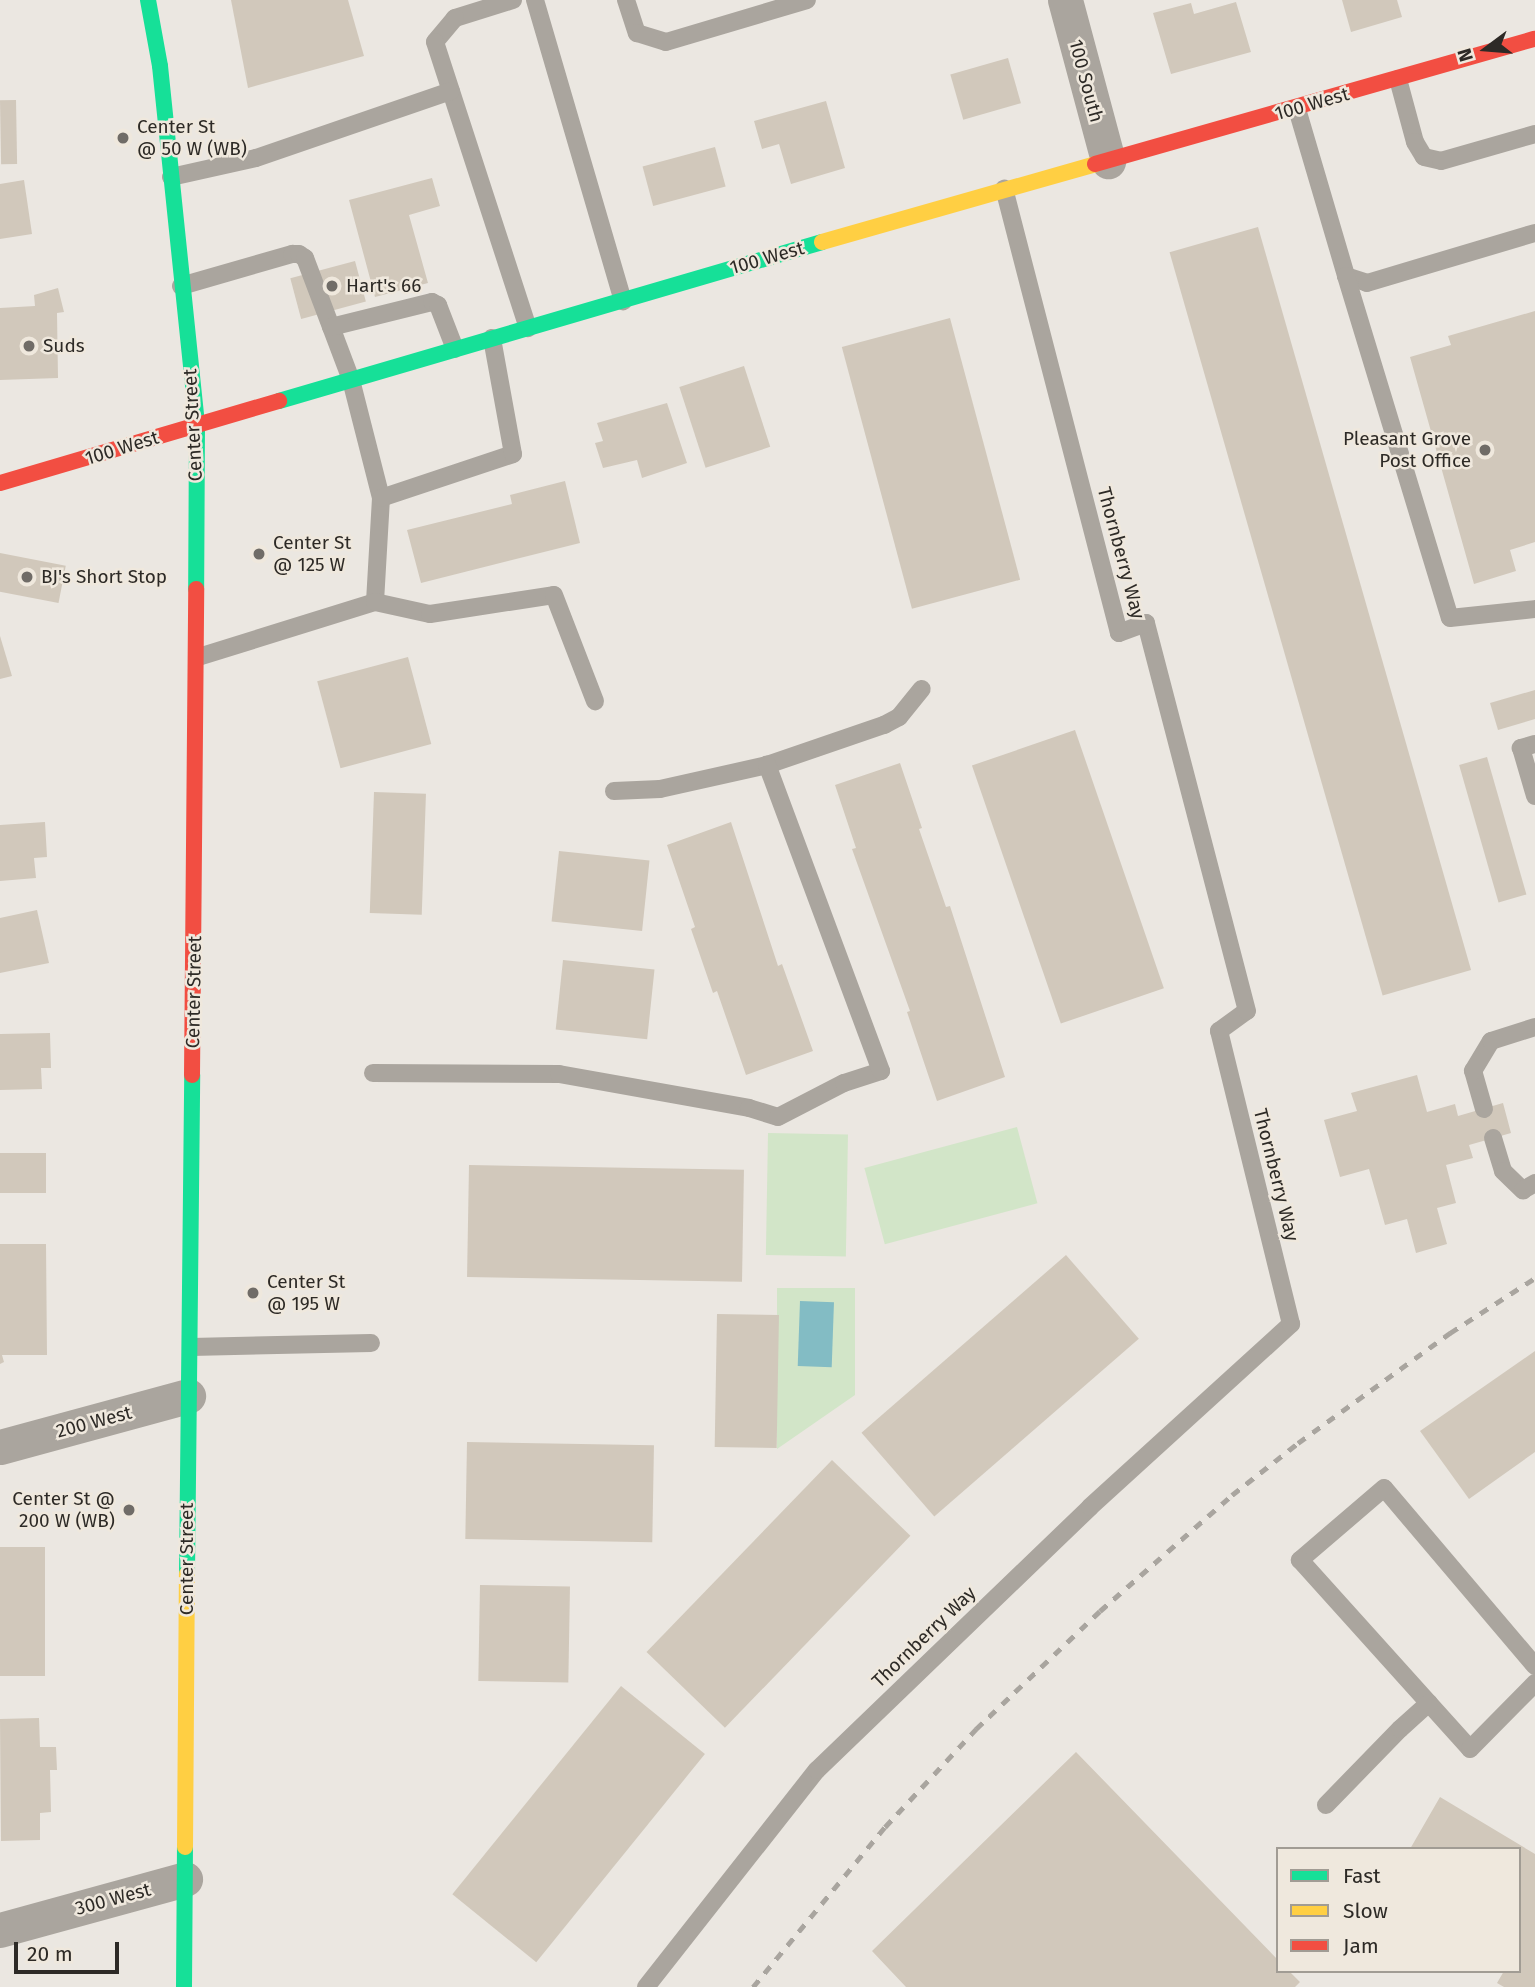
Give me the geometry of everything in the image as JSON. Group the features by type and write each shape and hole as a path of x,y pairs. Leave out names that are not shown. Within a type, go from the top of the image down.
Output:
{"main road":[{"name":"Center Street","path":"148,0 160,66 197,425 198,657 191,1347 188,1396 184,1987"},
{"name":"100 West","path":"0,483 1004,189 1297,109 1535,40"}],"street":[{"name":"100 South","path":"1065,0 1108,161"},
{"name":"200 West","path":"0,1447 188,1396"},
{"name":"300 West","path":"0,1930 186,1880"}],"lane":[{"path":"513,0 455,18 435,41 528,328"},
{"path":"535,0 623,301"},
{"path":"625,0 637,33 666,42 807,0"},
{"path":"1398,79 1415,142 1424,157 1441,161 1535,134"},
{"path":"171,177 256,158 451,90"},
{"path":"1297,109 1450,618 1535,609"},
{"name":"Thornberry Way","path":"646,1987 817,1770 1090,1507 1291,1324 1219,1031 1247,1011 1146,623 1119,633 1004,189"},
{"path":"1346,276 1367,283 1535,233"},
{"path":"181,286 299,254 305,257 351,380 381,498 376,602"},
{"path":"331,327 432,302 438,306 454,349"},
{"path":"381,498 513,454 492,338"},
{"path":"198,657 376,602 430,614 554,596 595,701"},
{"path":"614,791 660,789 767,765 892,721 899,717 922,689"},
{"path":"1535,744 1521,748 1535,796"},
{"path":"373,1073 559,1074 749,1108 778,1117 844,1083 881,1071 767,765"},
{"path":"1484,1108 1473,1071 1491,1041 1535,1027"},
{"path":"1493,1138 1503,1171 1524,1190 1535,1183"},
{"path":"191,1347 371,1343"},
{"path":"1535,1667 1384,1488 1300,1560 1470,1749 1535,1683"},
{"path":"1326,1805 1429,1703"}],"green space":[{"path":"1017,1127 1037,1203 885,1244 864,1168"},
{"path":"768,1133 848,1134 846,1256 766,1255"},
{"path":"777,1288 855,1288 855,1395 777,1449"}],"water":[{"path":"800,1301 834,1302 832,1367 798,1366"}],"building":[{"path":"231,0 348,0 364,56 248,88"},
{"path":"1342,0 1397,0 1402,17 1351,32"},
{"path":"1236,2 1251,52 1171,74 1153,13 1191,3 1194,14"},
{"path":"1008,58 1021,103 963,120 950,75"},
{"path":"0,100 16,100 17,164 1,164"},
{"path":"826,101 845,168 791,184 779,144 762,149 754,121"},
{"path":"715,147 726,187 653,206 643,166"},
{"path":"432,178 440,206 409,215 428,283 375,297 349,200"},
{"path":"24,180 32,234 0,239 0,184"},
{"path":"1258,227 1471,970 1383,995 1170,252"},
{"path":"355,261 366,302 301,319 290,278"},
{"name":"Suds","path":"58,288 64,312 57,313 58,378 0,380 0,308 35,306 34,295"},
{"name":"Pleasant Grove Post Office","path":"1535,311 1535,542 1510,550 1516,571 1474,584 1410,357 1451,345 1448,336"},
{"path":"950,318 1020,580 912,609 842,347"},
{"path":"744,366 770,447 706,468 679,387"},
{"path":"667,403 687,463 642,478 637,460 603,468 595,443 603,441 597,423"},
{"path":"565,481 580,543 421,583 407,530 512,504 510,495"},
{"path":"0,553 66,566 59,603 0,592"},
{"path":"0,636 12,676 0,679"},
{"path":"408,657 431,744 340,768 317,681"},
{"path":"1535,690 1535,719 1498,730 1490,703"},
{"path":"1075,730 1164,988 1061,1024 972,765"},
{"path":"1487,757 1526,894 1499,902 1459,765"},
{"path":"900,763 922,828 919,829 946,907 950,906 1005,1077 937,1101 907,1012 910,1011 852,849 856,848 835,785"},
{"path":"374,792 426,794 422,915 370,913"},
{"path":"45,822 47,857 34,858 36,878 0,881 0,825"},
{"path":"731,822 778,966 782,964 813,1051 746,1075 717,991 713,993 691,929 695,927 667,845"},
{"path":"559,851 650,861 642,931 552,922"},
{"path":"37,910 49,963 0,973 0,918"},
{"path":"563,960 654,970 647,1039 556,1030"},
{"path":"50,1033 51,1068 41,1068 42,1089 0,1090 0,1034"},
{"path":"1417,1075 1427,1112 1455,1104 1458,1116 1503,1103 1511,1133 1469,1145 1473,1158 1446,1165 1456,1203 1437,1208 1447,1244 1416,1253 1407,1219 1385,1225 1369,1169 1340,1177 1324,1120 1357,1111 1351,1093"},
{"path":"0,1153 46,1153 46,1193 0,1193"},
{"path":"469,1165 744,1170 742,1282 467,1277"},
{"path":"0,1244 46,1244 47,1355 2,1355 4,1362 0,1364"},
{"path":"1066,1255 1139,1339 934,1517 861,1433"},
{"path":"717,1314 779,1315 777,1448 715,1447"},
{"path":"1535,1351 1535,1452 1469,1499 1420,1431"},
{"path":"467,1442 654,1445 652,1542 465,1539"},
{"path":"832,1460 910,1536 725,1728 647,1652"},
{"path":"0,1547 45,1547 45,1676 0,1676"},
{"path":"480,1585 570,1587 568,1683 478,1681"},
{"path":"621,1686 705,1754 536,1962 452,1894"},
{"path":"39,1718 40,1747 56,1747 57,1770 50,1770 51,1812 40,1813 40,1840 1,1841 0,1719"},
{"path":"1076,1752 1276,1958 1276,1973 1291,1973 1300,1982 1295,1987 906,1987 872,1951"},
{"path":"1440,1797 1535,1854 1535,1987 1504,1987 1497,1983 1503,1973 1521,1973 1521,1847 1411,1847"}],"railway":[{"path":"753,1987 885,1827 976,1729 1100,1611 1232,1495 1298,1443 1450,1333 1535,1278"}],"traffic: fast":[{"path":"148,0 160,66 197,425 196,589"},
{"path":"279,401 822,242"},
{"path":"187,1574 192,1075"},
{"path":"184,1987 185,1847"}],"traffic: slow":[{"path":"822,242 1095,164"},
{"path":"185,1847 187,1574"}],"traffic: jam":[{"path":"1095,164 1535,39"},
{"path":"0,483 279,401"},
{"path":"192,1075 196,589"}],"place":[{"name":"Center St @ 50 W (WB)","path":"123,138"},
{"name":"Hart's 66","path":"332,286"},
{"name":"Suds","path":"29,346"},
{"name":"Pleasant Grove Post Office","path":"1485,450"},
{"name":"Center St @ 125 W","path":"259,554"},
{"name":"BJ's Short Stop","path":"27,577"},
{"name":"Center St @ 195 W","path":"253,1293"},
{"name":"Center St @ 200 W (WB)","path":"129,1510"}]}
